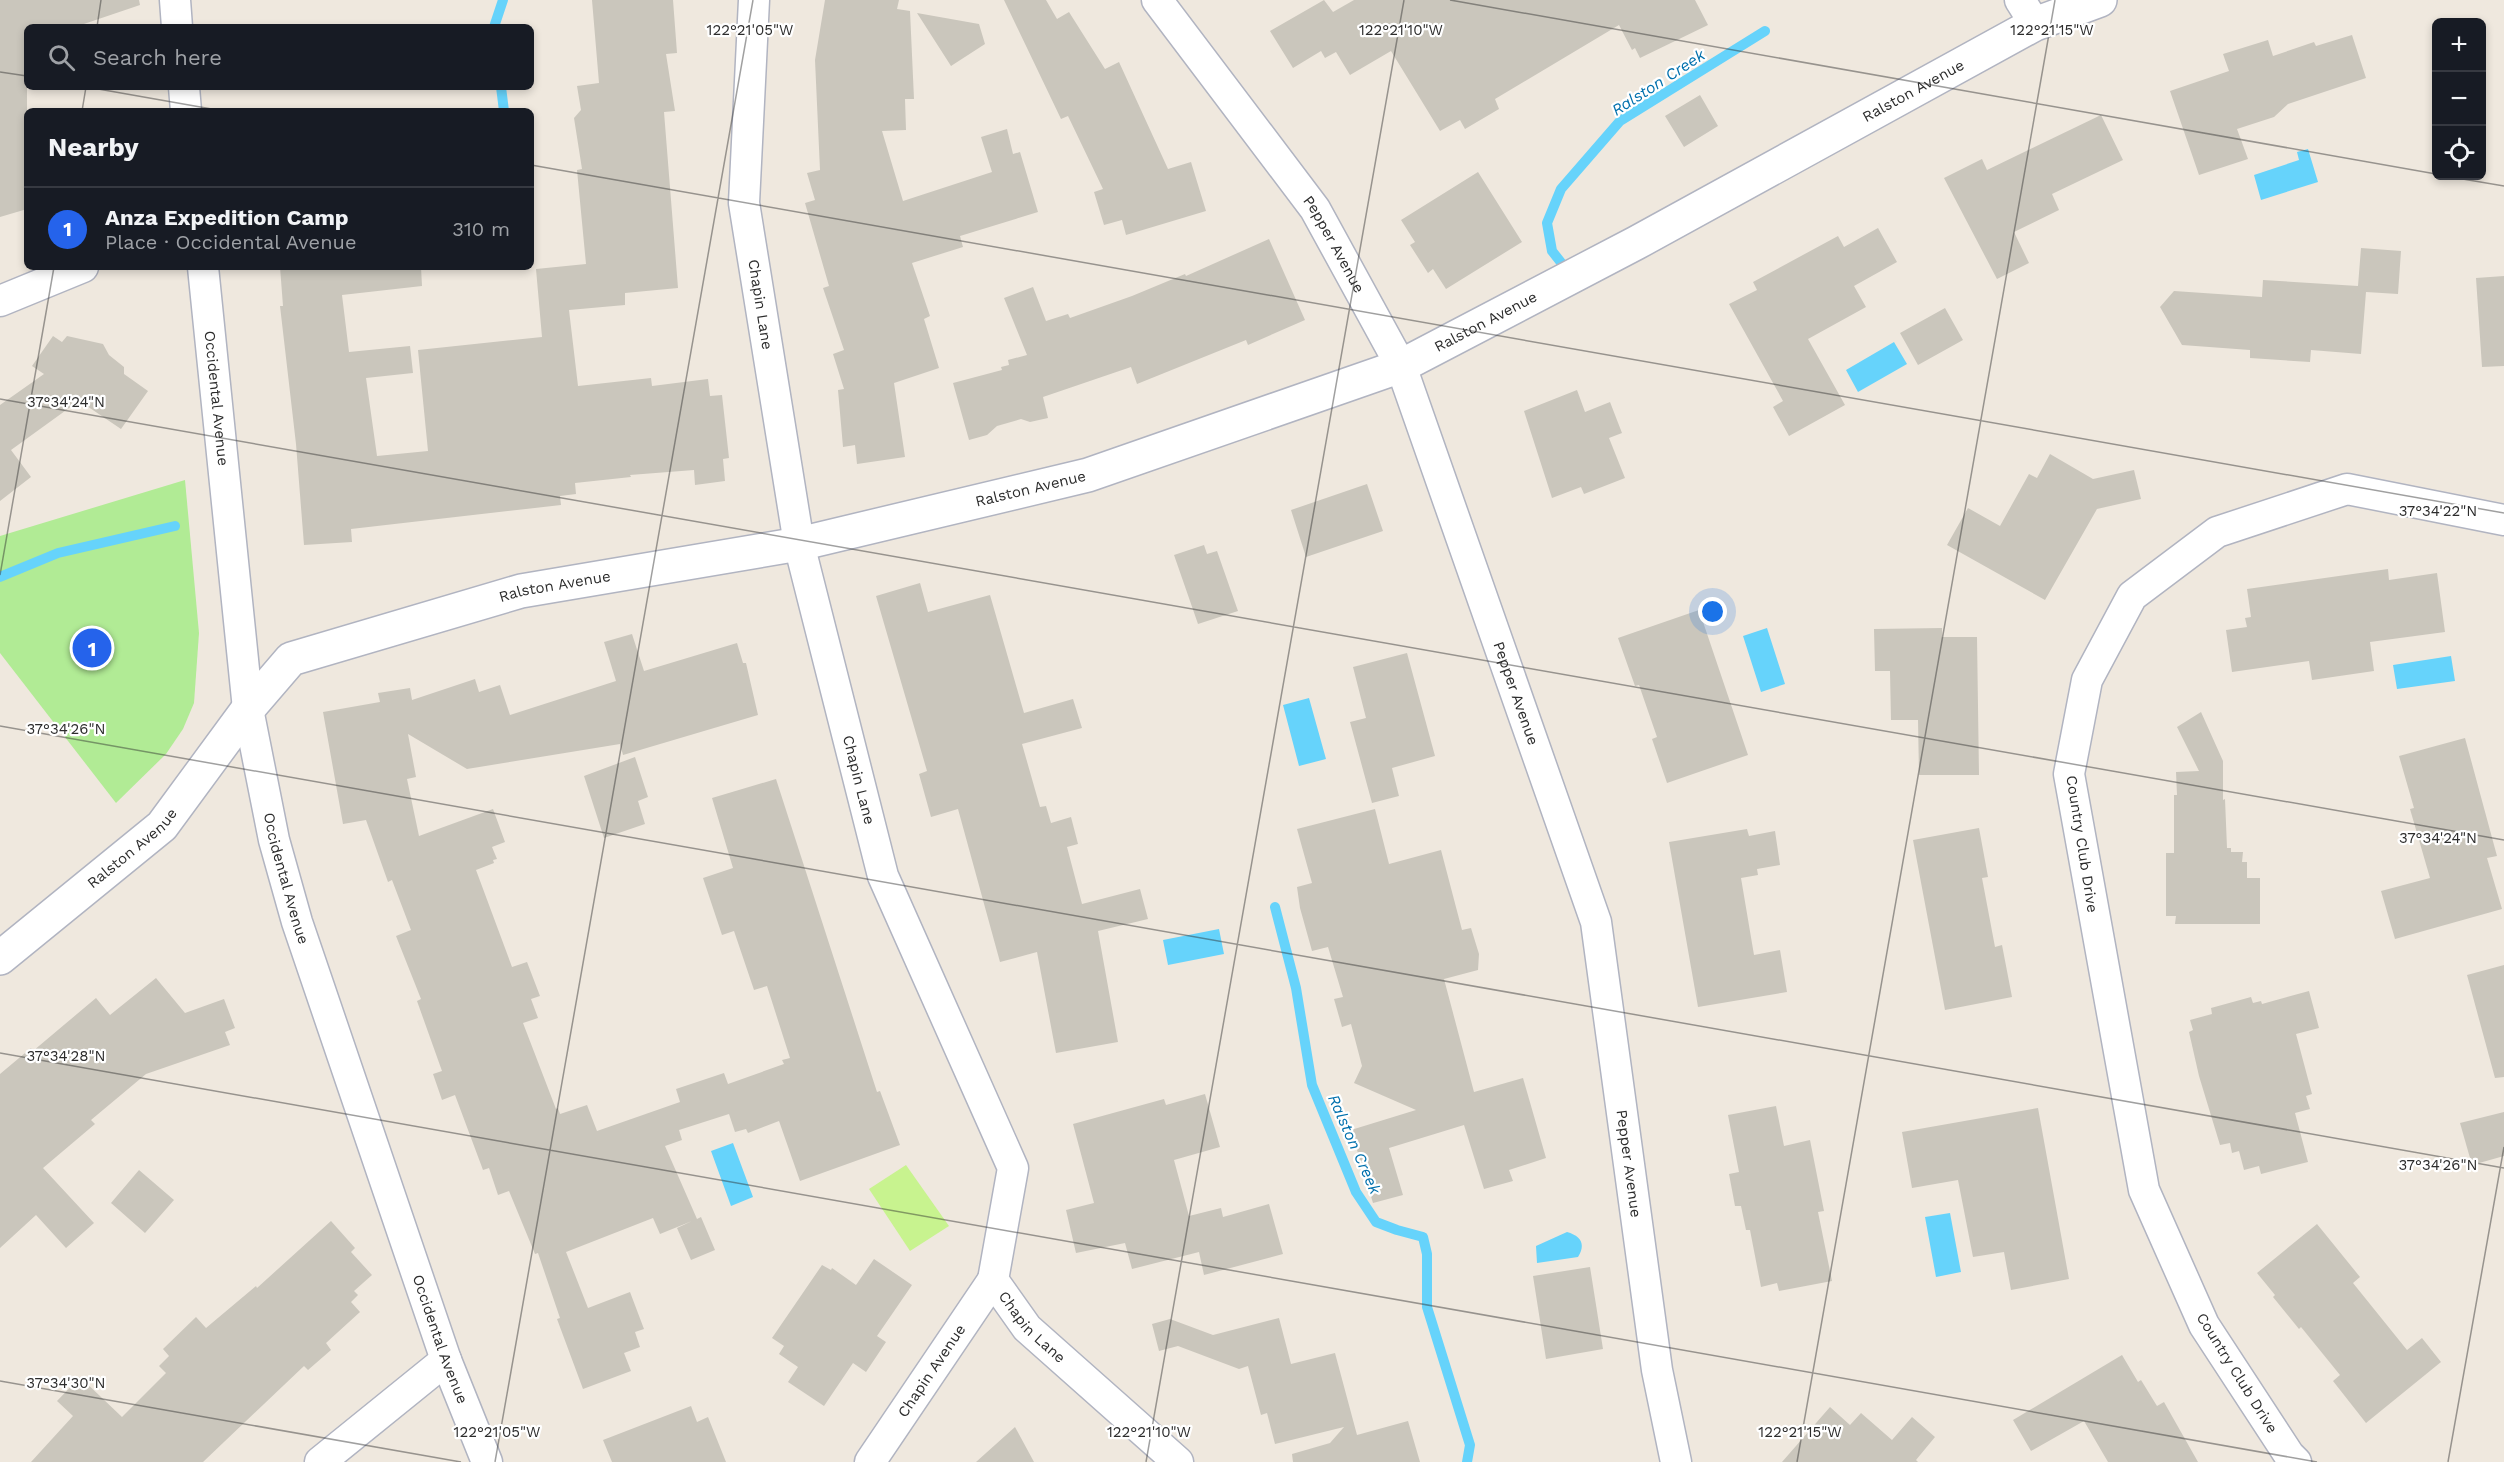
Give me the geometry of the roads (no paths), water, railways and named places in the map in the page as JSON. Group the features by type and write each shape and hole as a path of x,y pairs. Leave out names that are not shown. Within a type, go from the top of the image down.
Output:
{"street":[{"path":"175,0 177,24"},
{"name":"Chapin Lane","path":"754,0 744,203 799,544 883,876 1013,1167 993,1280 1027,1329 1178,1462"},
{"name":"Pepper Avenue","path":"1157,0 1315,209 1401,366 1596,922 1657,1370 1676,1462"},
{"name":"Ralston Avenue","path":"0,958 162,826 248,709 291,659 521,591 799,544 1088,475 1401,366 1636,243 2027,12 2100,0"},
{"path":"184,90 186,108"},
{"path":"0,301 76,270"},
{"name":"Occidental Avenue","path":"203,270 248,709 274,840 297,922 446,1360 487,1462"},
{"name":"Country Club Drive","path":"2296,1462 2289,1455 2204,1325 2144,1190 2069,774 2087,680 2132,596 2217,532 2347,489 2504,520"},
{"name":"Chapin Avenue","path":"870,1462 993,1280"},
{"path":"320,1462 446,1360"}],"water":[{"path":"2308,149 2318,182 2261,200 2254,175 2299,160 2297,152"},
{"path":"1894,342 1907,364 1858,392 1846,370"},
{"path":"1767,628 1785,684 1761,692 1743,636"},
{"path":"2451,656 2455,681 2397,689 2393,665"},
{"path":"1309,698 1326,759 1299,766 1283,705"},
{"path":"1219,929 1224,954 1168,965 1163,940"},
{"path":"733,1143 753,1197 731,1206 711,1151"},
{"path":"1950,1213 1961,1272 1936,1277 1925,1217"},
{"path":"1567,1232 1581,1241 1582,1248 1578,1257 1537,1263 1536,1246"}],"waterway":[{"path":"495,24 503,0"},
{"name":"Ralston Creek","path":"1563,265 1552,251 1547,223 1561,189 1620,121 1765,31"},
{"path":"501,90 504,108"},
{"path":"0,577 58,553 175,526"},
{"name":"Ralston Creek","path":"1275,907 1296,988 1312,1085 1356,1192 1376,1222 1423,1237 1427,1254 1427,1307 1470,1445 1467,1462"}],"place":[{"name":"Anza Expedition Camp","path":"92,648"}]}
